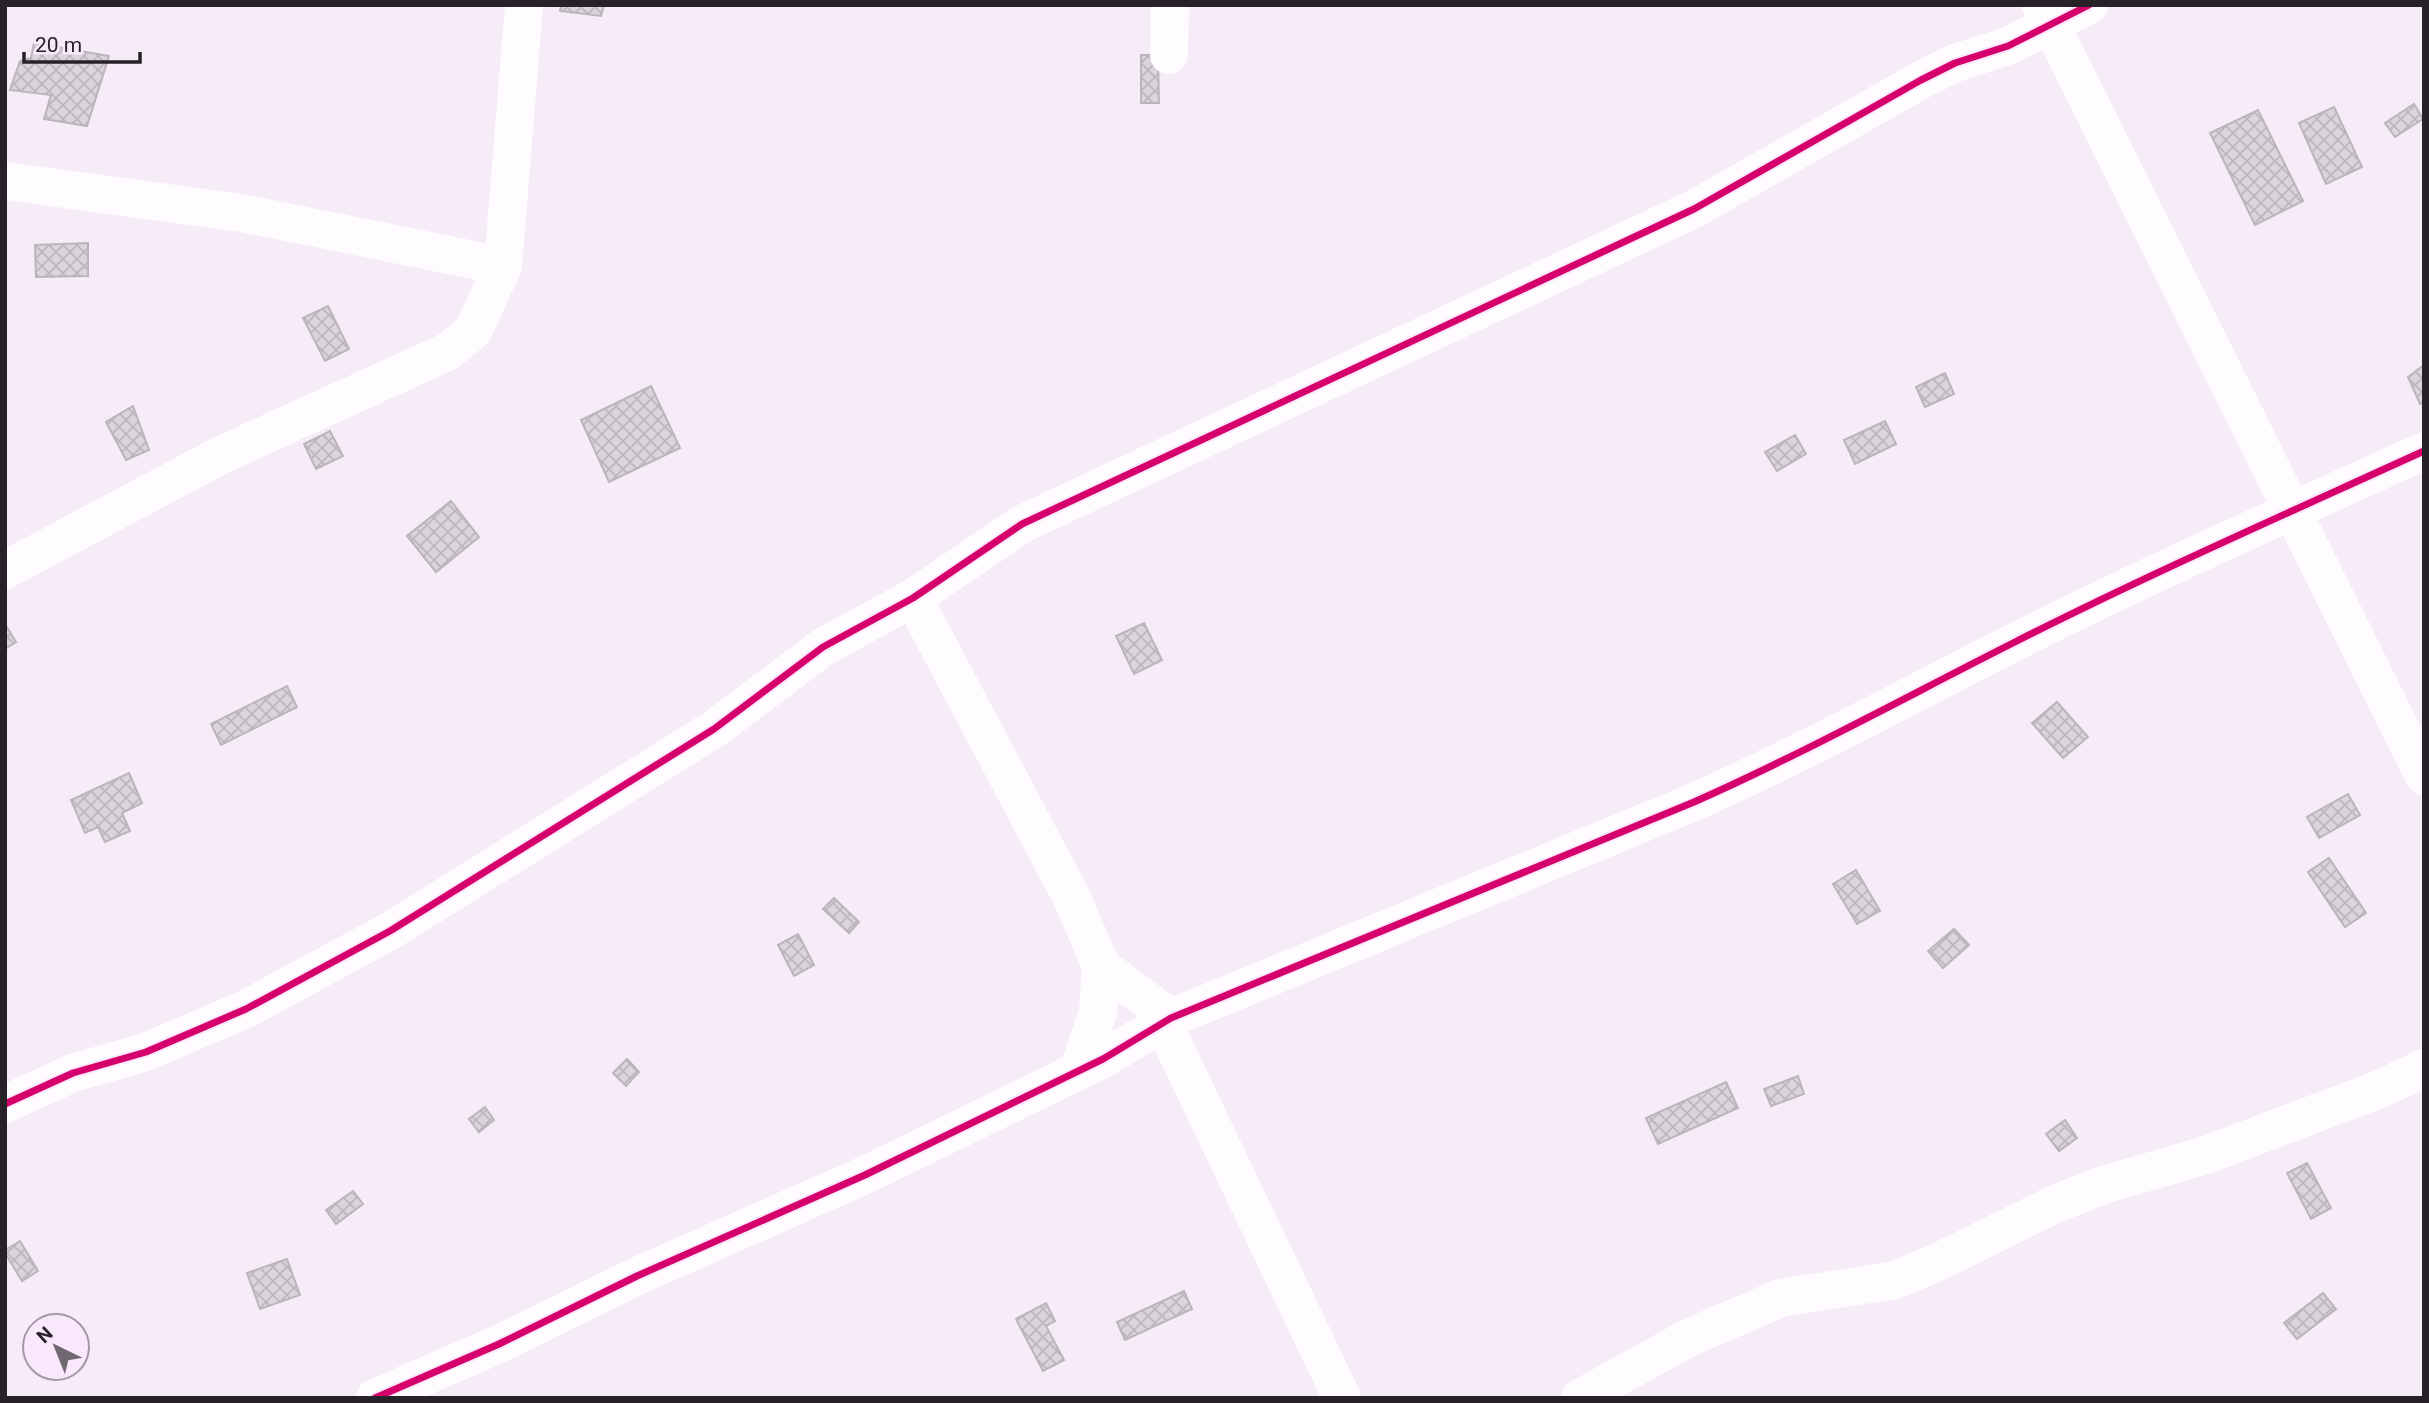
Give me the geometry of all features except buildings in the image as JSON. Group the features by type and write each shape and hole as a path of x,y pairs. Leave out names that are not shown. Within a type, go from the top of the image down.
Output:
{"street":[{"path":"5,570 221,455 447,352 473,331 503,266 523,5"},
{"path":"1170,5 1170,55"},
{"path":"5,1104 73,1073 176,1040 299,982 390,931 714,729 823,647 913,598 1021,524 1694,209 1921,80 1955,63 2008,46 2046,14 2089,5"},
{"path":"2046,14 2424,776"},
{"path":"5,181 242,213 503,266"},
{"path":"375,1398 499,1344 637,1276 865,1175 1078,1071 1167,1021 1755,775 2200,551 2424,451"},
{"path":"913,598 1073,900 1101,967 1098,1012 1078,1071"},
{"path":"1101,967 1167,1021 1342,1398"},
{"path":"1580,1398 1690,1337 1781,1298 1895,1280 1940,1261 2055,1204 2104,1185 2203,1156 2380,1089 2424,1068"}],"cycle path":[{"path":"5,1104 73,1073 146,1052 246,1009 390,931 714,729 823,647 913,598 1022,524 1694,209 1921,80 1955,63 2008,46 2089,5"},
{"path":"375,1398 499,1344 637,1276 865,1175 1103,1059 1171,1018 1734,784 2113,594 2424,451"}]}
